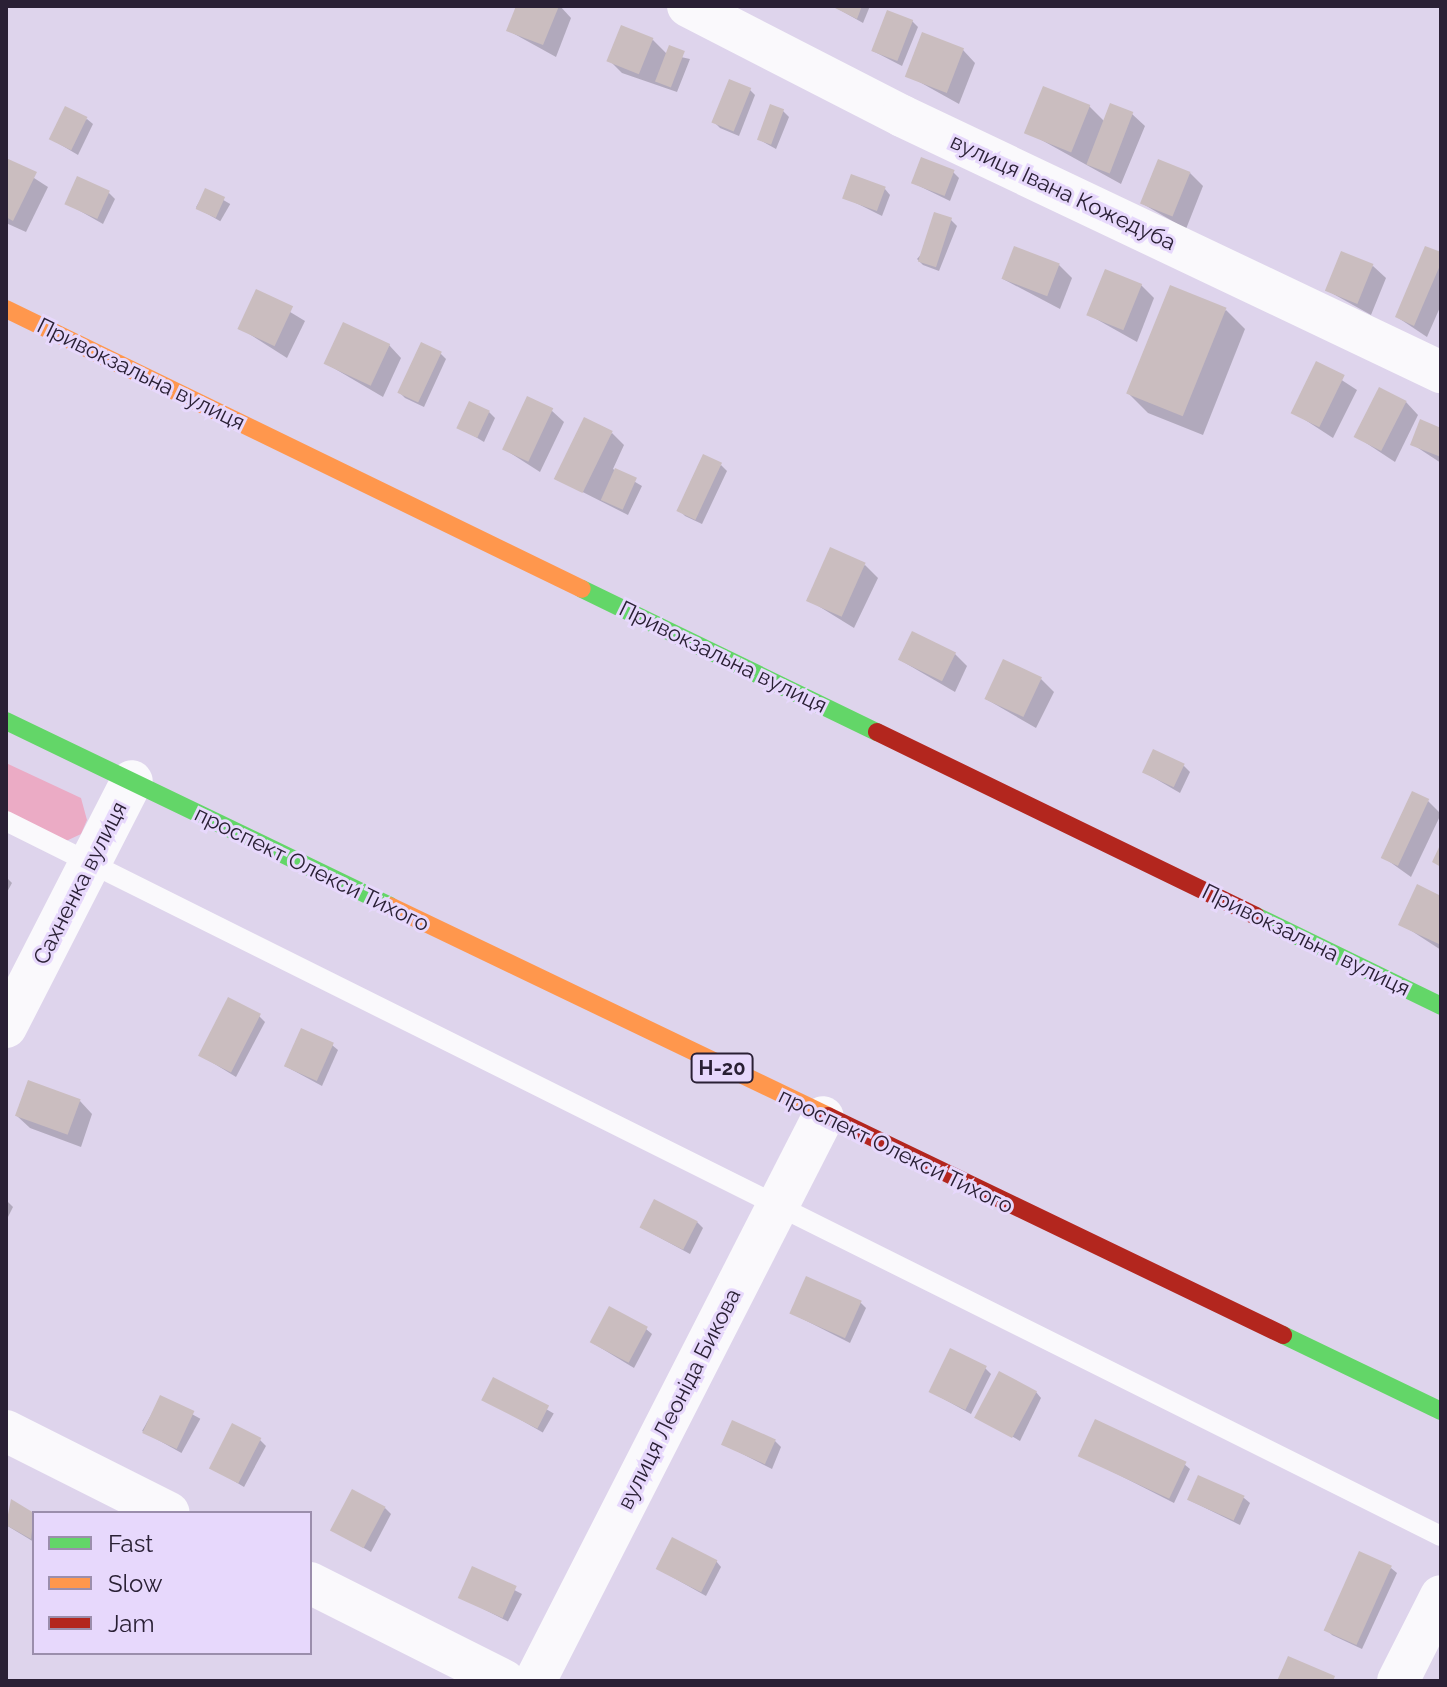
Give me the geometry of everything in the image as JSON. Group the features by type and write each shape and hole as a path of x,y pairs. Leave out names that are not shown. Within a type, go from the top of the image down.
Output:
{"main road":[{"name":"Привокзальна вулиця","path":"6,309 1441,1006"},
{"name":"проспект Олекси Тихого","path":"6,721 823,1117 1441,1411"}],"street":[{"name":"вулиця Івана Кожедуба","path":"688,6 902,116 1441,372"},
{"name":"Сахненка вулиця","path":"6,1027 132,781"},
{"name":"вулиця Леоніда Бикова","path":"535,1681 823,1117"},
{"path":"6,1431 165,1511"},
{"path":"312,1584 505,1681"},
{"path":"1398,1681 1441,1596"}],"lane":[{"path":"6,821 1441,1536"}],"shaded area":[{"path":"6,763 81,798 87,820 81,834 64,842 6,813"}],"building":[{"path":"516,6 559,6 543,45 506,31"},
{"path":"831,6 862,6 857,19"},
{"path":"887,10 913,20 897,61 871,51"},
{"path":"621,25 653,38 639,74 606,61"},
{"path":"922,32 964,48 947,93 905,77"},
{"path":"669,45 685,51 671,88 655,81"},
{"path":"729,79 751,88 734,132 711,123"},
{"path":"1043,86 1090,105 1071,152 1024,133"},
{"path":"1110,103 1133,112 1110,174 1086,165"},
{"path":"770,104 784,109 771,145 757,140"},
{"path":"65,106 87,117 71,150 49,139"},
{"path":"921,157 955,170 945,196 911,183"},
{"path":"6,158 37,172 13,221 6,217"},
{"path":"1158,159 1190,172 1172,217 1140,204"},
{"path":"851,174 886,187 877,211 842,198"},
{"path":"77,176 110,191 97,219 64,204"},
{"path":"205,188 225,197 216,218 196,209"},
{"path":"934,212 952,218 936,267 918,261"},
{"path":"1014,246 1060,264 1047,296 1001,279"},
{"path":"1425,246 1441,252 1441,263 1414,326 1395,317"},
{"path":"1341,251 1373,264 1357,304 1325,291"},
{"path":"1105,269 1142,284 1123,330 1086,315"},
{"path":"1170,285 1227,308 1183,416 1126,393"},
{"path":"256,289 293,306 275,346 237,329"},
{"path":"343,322 390,344 371,386 324,364"},
{"path":"421,342 442,352 418,402 397,393"},
{"path":"1316,361 1345,375 1319,427 1291,413"},
{"path":"1379,387 1407,401 1381,451 1354,437"},
{"path":"527,396 553,408 528,462 502,449"},
{"path":"469,401 490,411 477,438 456,428"},
{"path":"584,417 613,431 583,493 554,479"},
{"path":"1420,419 1441,428 1441,457 1410,445"},
{"path":"703,454 722,463 695,520 676,511"},
{"path":"615,468 637,478 623,510 601,500"},
{"path":"830,547 866,563 842,617 806,601"},
{"path":"912,631 956,652 942,681 898,660"},
{"path":"1003,659 1042,677 1023,717 984,699"},
{"path":"1153,749 1185,764 1174,787 1142,773"},
{"path":"1412,791 1429,799 1398,866 1381,858"},
{"path":"1441,843 1441,867 1432,862"},
{"path":"1417,884 1441,896 1441,945 1398,925"},
{"path":"228,997 261,1014 231,1073 198,1056"},
{"path":"301,1028 334,1043 317,1081 284,1066"},
{"path":"28,1080 81,1099 68,1135 15,1116"},
{"path":"654,1199 698,1221 683,1250 639,1228"},
{"path":"806,1276 862,1301 845,1338 789,1313"},
{"path":"609,1306 648,1327 629,1363 590,1342"},
{"path":"950,1348 987,1366 965,1410 929,1392"},
{"path":"999,1371 1037,1391 1012,1438 974,1418"},
{"path":"493,1377 549,1406 537,1429 481,1400"},
{"path":"160,1395 194,1411 177,1449 142,1433"},
{"path":"1095,1419 1187,1462 1169,1499 1078,1456"},
{"path":"732,1420 776,1440 765,1464 721,1445"},
{"path":"232,1423 261,1438 238,1483 209,1468"},
{"path":"1198,1475 1245,1496 1234,1520 1187,1500"},
{"path":"352,1489 386,1507 363,1548 330,1530"},
{"path":"11,1499 32,1512 31,1539 6,1525"},
{"path":"672,1537 717,1560 701,1592 656,1569"},
{"path":"1359,1551 1392,1566 1357,1645 1324,1630"},
{"path":"472,1566 517,1586 503,1618 458,1598"},
{"path":"1288,1656 1335,1676 1333,1681 1277,1681"}],"traffic: fast":[{"path":"582,589 877,732"},
{"path":"6,721 390,906"},
{"path":"1256,916 1441,1006"},
{"path":"1283,1335 1441,1411"}],"traffic: slow":[{"path":"6,309 582,589"},
{"path":"390,906 828,1116"}],"traffic: jam":[{"path":"877,732 1256,916"},
{"path":"828,1116 1283,1335"}]}
